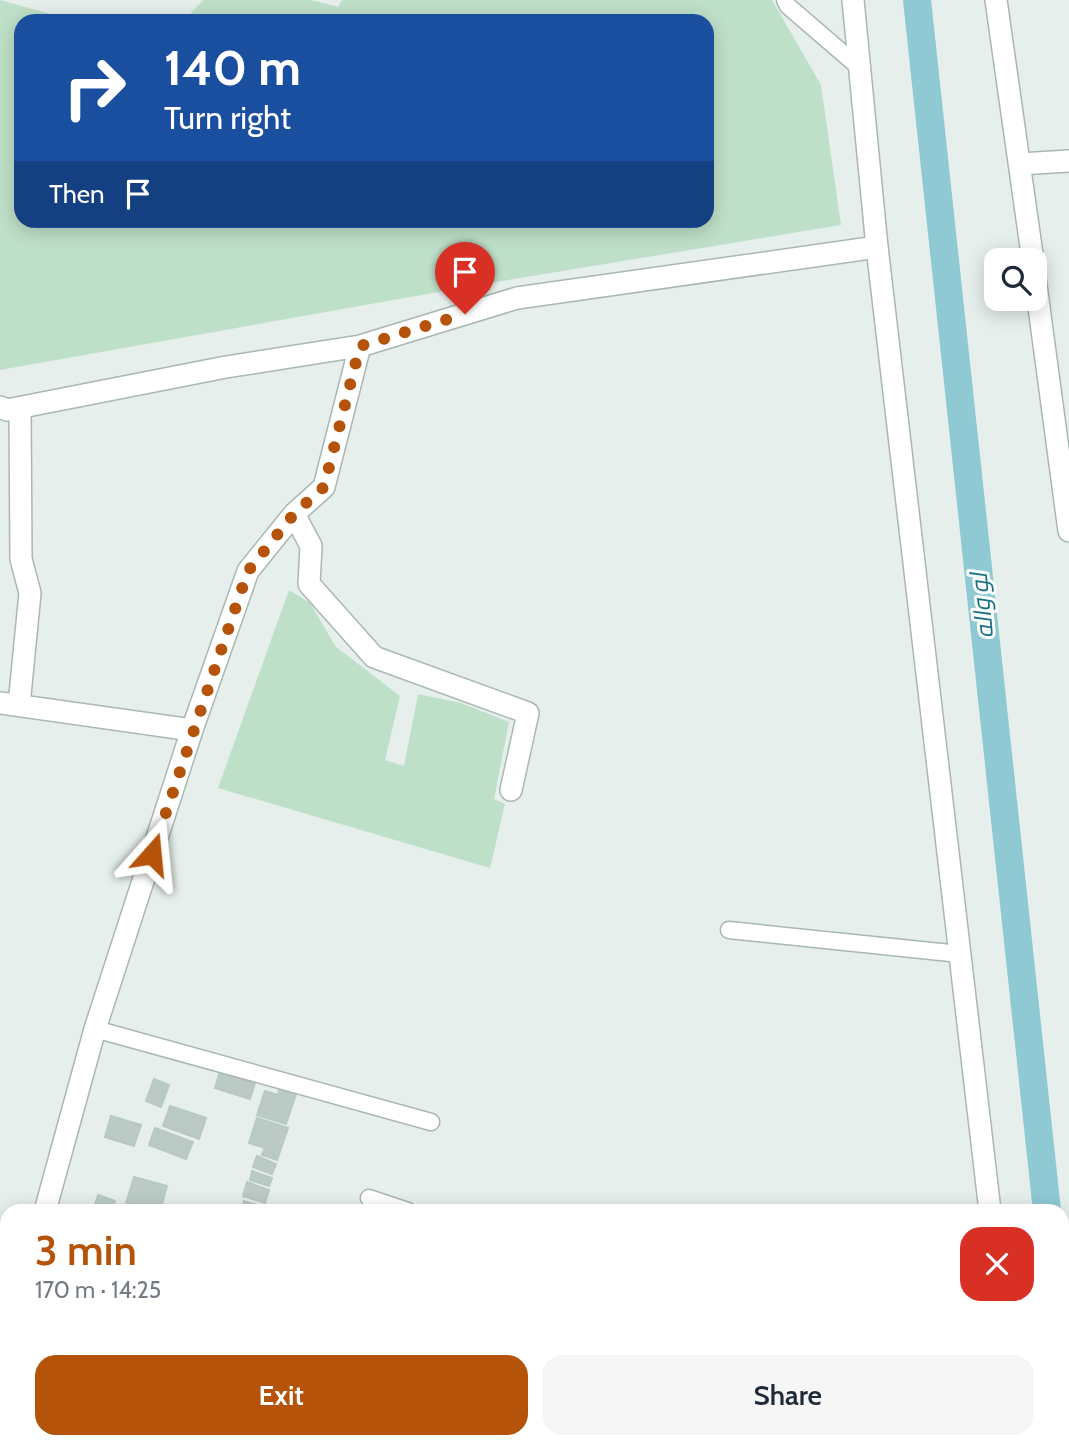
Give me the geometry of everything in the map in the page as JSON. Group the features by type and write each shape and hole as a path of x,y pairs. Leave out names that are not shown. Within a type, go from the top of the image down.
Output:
{"street":[{"path":"853,0 877,247 989,1204"},
{"path":"996,0 1031,248"},
{"path":"1020,164 1069,161"},
{"path":"192,730 10,704 30,593 21,559 10,407 226,367 360,346 517,298 877,247"},
{"path":"1041,311 1063,439 1069,531"},
{"path":"47,1204 95,1029 192,730 248,571 294,514 324,487 360,346"},
{"path":"294,514 311,546 309,584 374,657 528,713 511,790"}],"lane":[{"path":"785,0 788,6 860,68"},
{"path":"729,930 960,954"},
{"path":"95,1029 430,1122"},
{"path":"369,1198 387,1204"}],"green space":[{"path":"0,0 51,14 14,14 14,228 714,228 714,14 190,14 203,0 311,0 338,7 342,0 772,0 821,85 841,225 478,285 0,370"},
{"path":"289,590 310,603 336,647 400,696 385,760 404,766 418,694 461,703 509,722 494,799 505,804 490,868 218,788"}],"building":[{"path":"220,1071 255,1083 250,1099 215,1088"},
{"path":"154,1079 169,1085 161,1107 146,1101"},
{"path":"280,1085 297,1091 286,1124 257,1115 265,1091 278,1095"},
{"path":"170,1106 206,1118 199,1139 163,1126"},
{"path":"111,1116 141,1125 134,1146 105,1137"},
{"path":"257,1118 288,1128 277,1160 262,1155 265,1148 249,1143"},
{"path":"155,1128 193,1142 186,1159 149,1145"},
{"path":"257,1156 276,1164 272,1174 253,1167"},
{"path":"252,1171 272,1178 269,1186 250,1180"},
{"path":"134,1177 167,1186 162,1204 126,1204"},
{"path":"247,1182 269,1190 265,1203 243,1196"},
{"path":"98,1195 115,1201 114,1204 95,1204"}],"waterway":[{"name":"لو واله","path":"917,0 1046,1204"}],"route":[{"path":"152,854 248,571 294,514 324,487 360,346 465,314"}]}
